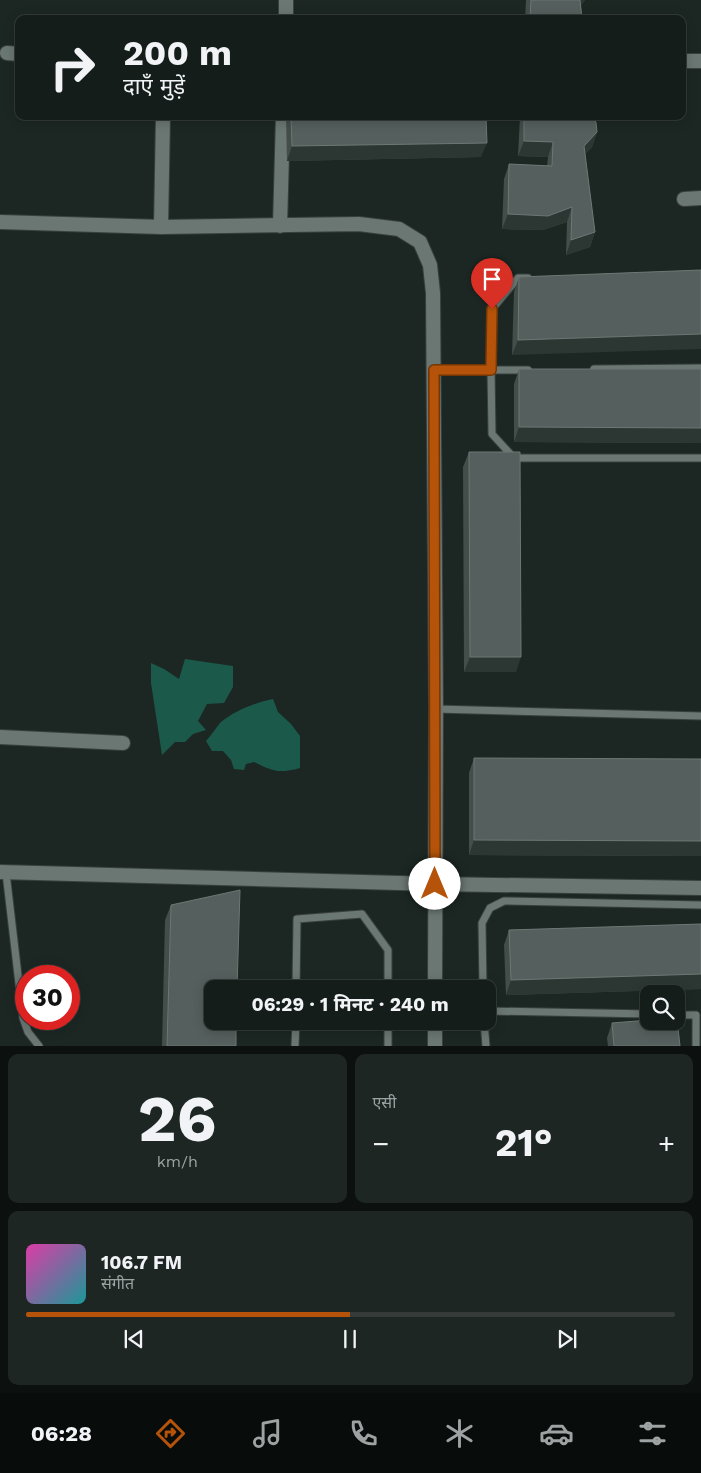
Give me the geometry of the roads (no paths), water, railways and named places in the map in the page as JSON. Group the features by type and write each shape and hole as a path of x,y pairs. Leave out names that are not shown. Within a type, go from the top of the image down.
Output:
{"street":[{"path":"286,0 286,15"},
{"path":"686,61 701,61"},
{"path":"161,227 163,120"},
{"path":"280,226 283,120"},
{"path":"684,199 701,198"},
{"path":"0,222 161,227 359,224 399,229 420,242 430,265 433,292 436,709 435,980"},
{"path":"0,737 123,743"},
{"path":"3,872 435,884 701,888"},
{"path":"435,1030 435,1046"}],"lane":[{"path":"537,277 518,278 492,309 492,434 514,458 701,458"},
{"path":"586,369 701,368"},
{"path":"434,370 538,370"},
{"path":"436,709 701,716"},
{"path":"3,872 23,1018 28,1032 39,1046"},
{"path":"483,980 482,923 490,908 504,901 701,905"},
{"path":"296,980 297,919 362,914 388,950 388,980"},
{"path":"496,1011 640,1014"},
{"path":"685,1014 696,1015 696,1046"},
{"path":"295,1046 296,1030"},
{"path":"388,1030 388,1046"},
{"path":"485,1030 486,1046"}]}
